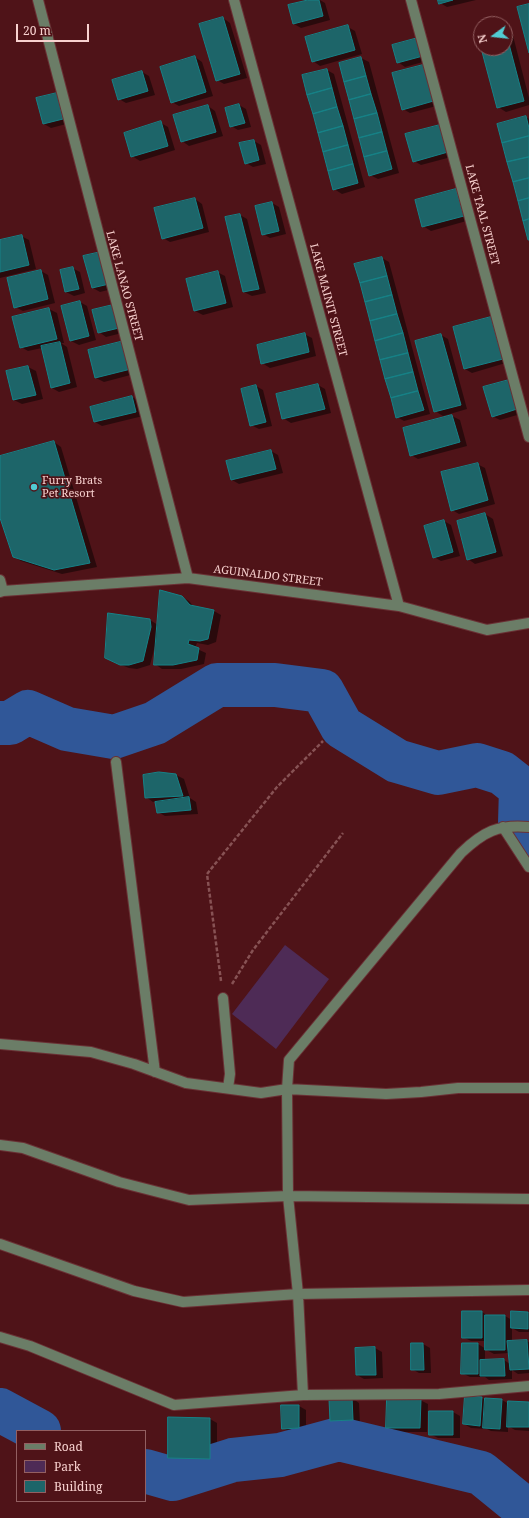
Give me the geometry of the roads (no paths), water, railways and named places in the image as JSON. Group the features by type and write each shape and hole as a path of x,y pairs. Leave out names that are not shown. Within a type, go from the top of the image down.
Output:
{"street":[{"name":"LAKE LANAO STREET","path":"38,0 188,578"},
{"name":"LAKE MAINIT STREET","path":"234,0 399,606"},
{"name":"LAKE TAAL STREET","path":"411,0 529,437"},
{"name":"AGUINALDO STREET","path":"1,591 188,578 399,606 487,630 529,623"},
{"path":"0,580 1,591"},
{"path":"116,762 155,1072"},
{"path":"508,826 529,867"},
{"path":"303,1395 298,1294 288,1196 287,1089 289,1060 461,853 479,839 508,826 529,827"},
{"path":"223,998 230,1074 228,1088"},
{"path":"0,1044 91,1052 134,1064 186,1083 261,1093 287,1089 386,1094 458,1088 529,1088"},
{"path":"0,1145 23,1148 119,1182 189,1200 288,1196 529,1199"},
{"path":"0,1244 134,1290 183,1302 298,1294 529,1290"},
{"path":"0,1337 30,1346 174,1405 303,1395 439,1394 529,1386"}],"waterway":[{"path":"0,723 10,723 28,712 67,729 114,737 155,723 217,685 275,685 322,691 342,727 397,761 438,773 477,765 502,773 521,788 520,823 529,834"},
{"path":"0,1410 37,1430"},
{"path":"146,1471 173,1479 233,1460 280,1455 339,1439 481,1473 529,1512"}],"place":[{"name":"Furry Brats Pet Resort","path":"34,487"}]}
